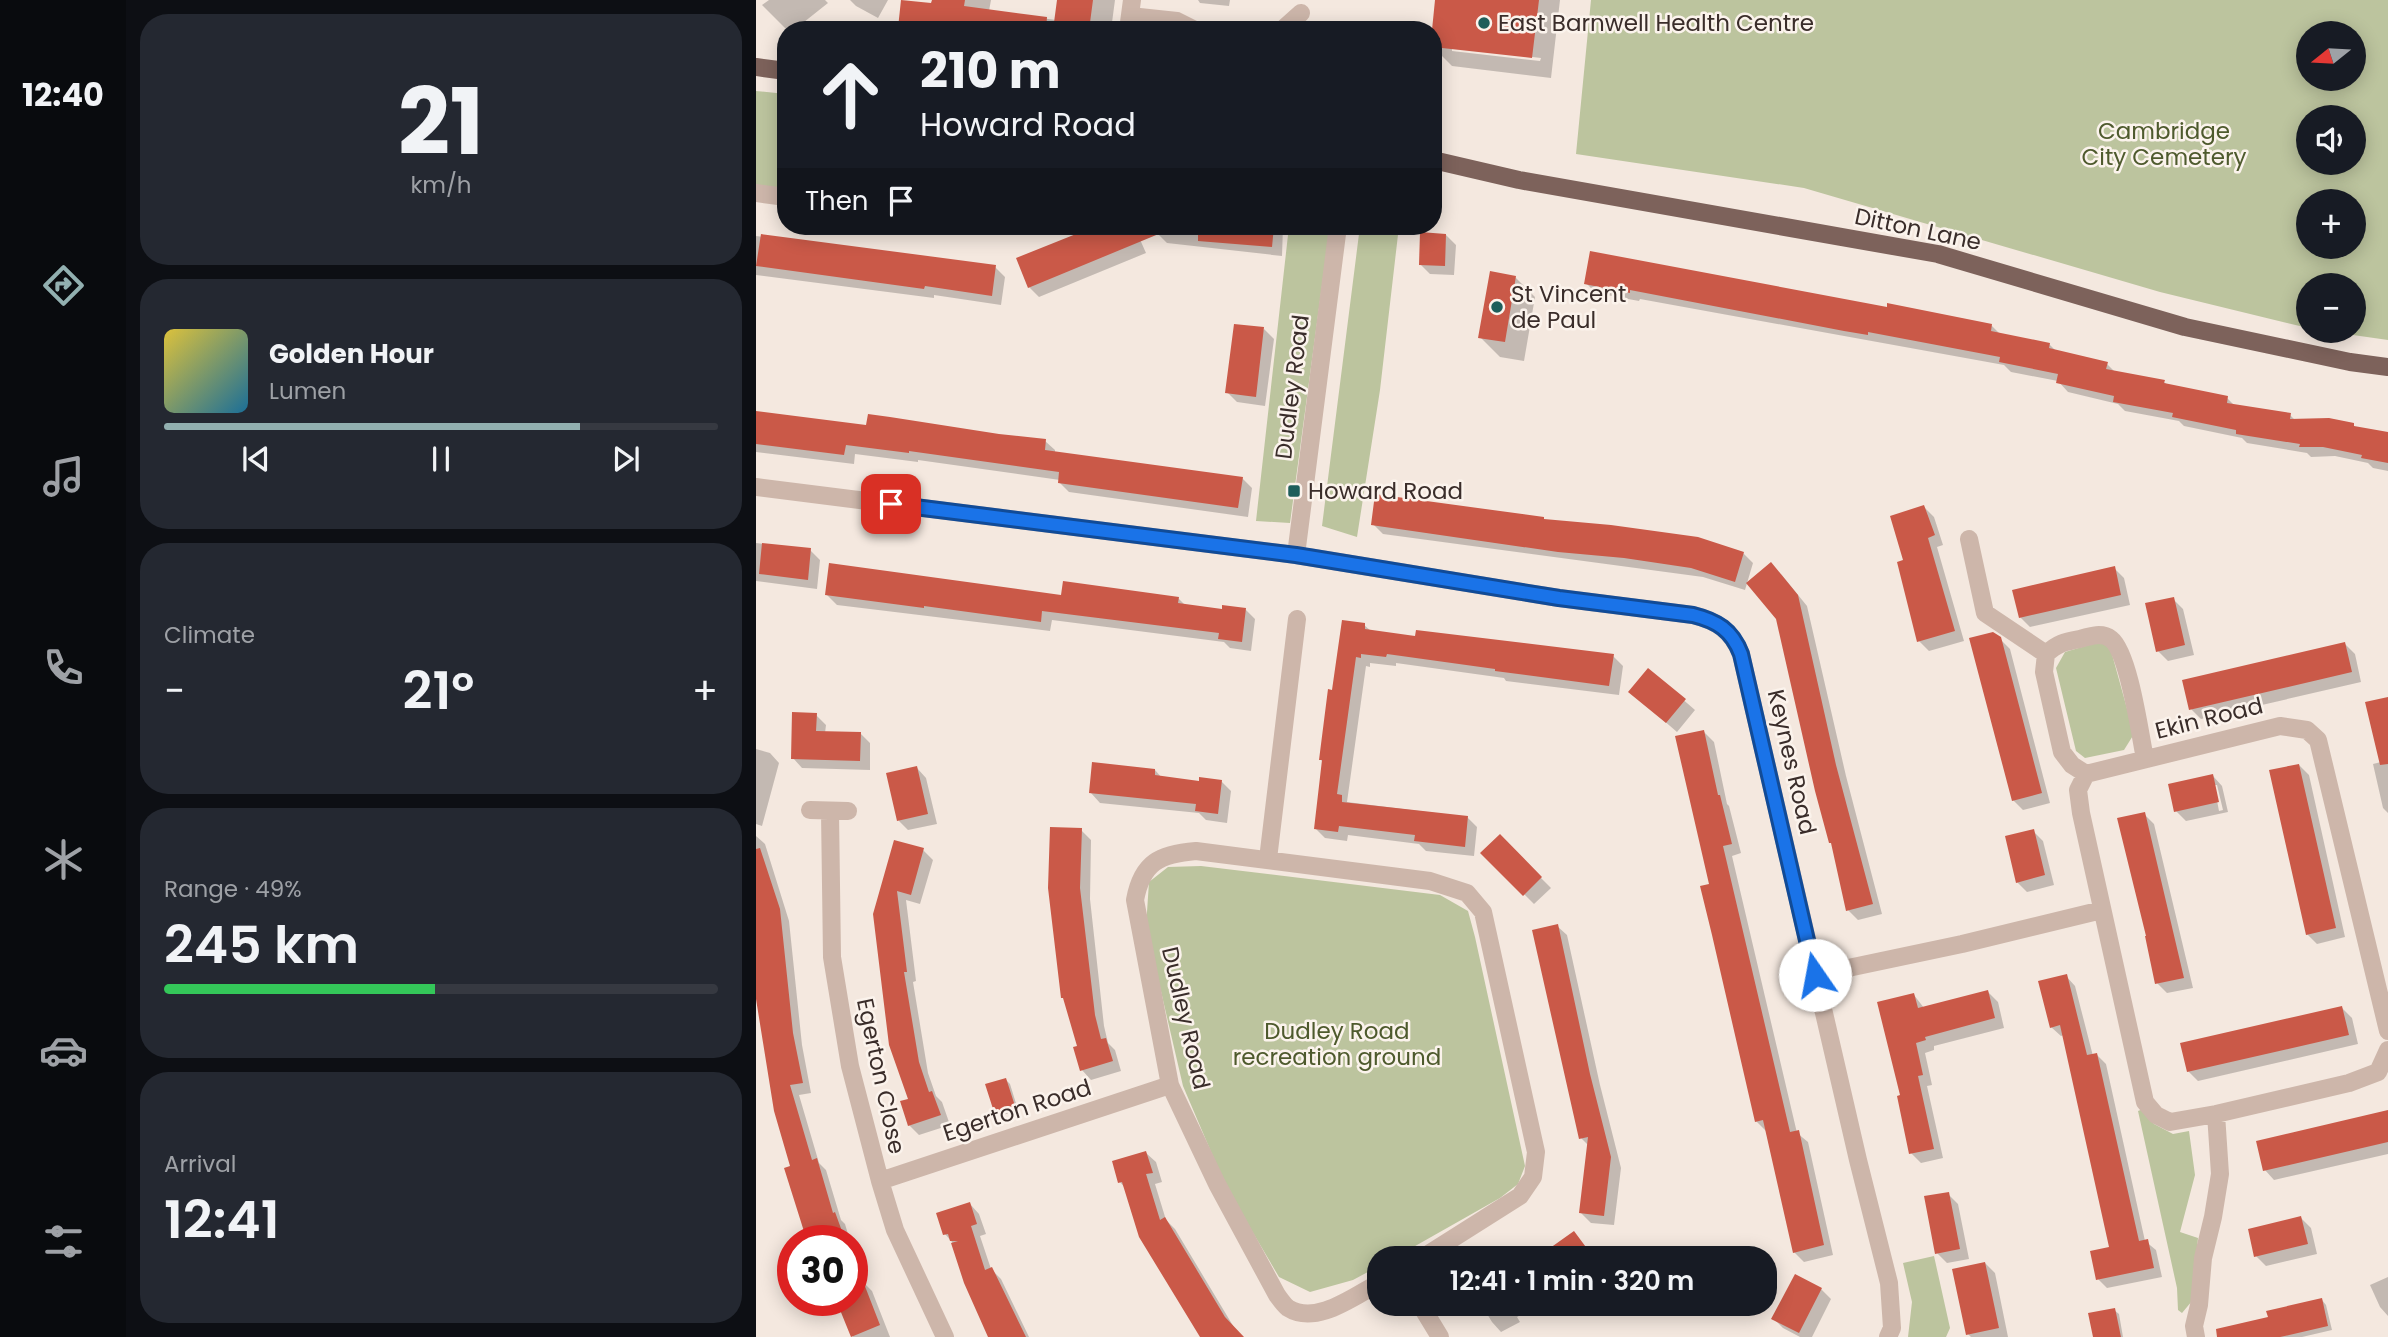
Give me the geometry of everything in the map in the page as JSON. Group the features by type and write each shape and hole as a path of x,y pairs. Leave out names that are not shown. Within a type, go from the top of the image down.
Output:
{"main road":[{"path":"756,67 777,70"},
{"name":"Ditton Lane","path":"1442,162 1519,180 1938,254 2185,327 2350,362 2388,367"}],"street":[{"path":"1292,21 1301,13"},
{"path":"1130,15 1177,21"},
{"path":"756,192 777,196"},
{"name":"Dudley Road","path":"1296,555 1337,235"},
{"path":"756,487 1296,555"},
{"path":"1969,539 1984,613 2046,654 2044,672 2062,752 2086,775 2078,790 2081,813 2145,1102 2156,1115 2170,1122 2216,1114 2349,1083 2378,1072 2388,1049"},
{"name":"Keynes Road","path":"1296,555 1559,598 1693,615 1712,620 1726,628 1735,639 1741,654 1889,1283 1892,1328 1888,1337"},
{"path":"1268,859 1297,619"},
{"name":"Ekin Road","path":"2046,654 2058,643 2098,635 2110,638 2119,648 2126,669 2145,759"},
{"name":"Ekin Road","path":"2086,775 2280,726 2306,730 2318,740 2388,1031"},
{"name":"Egerton Close","path":"810,810 839,812 832,957 850,1066 895,1230 945,1337"},
{"name":"Dudley Road","path":"1367,1289 1313,1314 1287,1307 1277,1295 1217,1184 1171,1085 1135,900 1139,879 1155,863 1171,853 1196,851 1430,881 1467,893 1483,912 1536,1152 1533,1177 1520,1196 1441,1246"},
{"path":"1815,975 1962,944 2102,910"},
{"name":"Egerton Road","path":"880,1181 1171,1085"},
{"path":"2196,1337 2194,1325 2199,1305 2203,1258 2220,1174 2216,1114"},
{"path":"1427,1316 1440,1337"}],"green space":[{"name":"Cambridge City Cemetery","path":"1591,0 2388,0 2388,340 2366,337 2366,273 2296,273 2296,325 2160,292 1804,188 1576,154"},
{"path":"756,91 777,93 777,189 756,186"},
{"path":"1288,235 1329,235 1290,523 1256,521"},
{"path":"1359,235 1398,235 1380,390 1357,537 1322,526"},
{"path":"2099,642 2110,647 2134,734 2124,750 2085,758 2076,751 2056,668 2065,652"},
{"name":"Dudley Road recreation ground","path":"1201,866 1440,895 1468,911 1525,1166 1518,1184 1500,1198 1415,1246 1367,1246 1367,1272 1353,1280 1310,1292 1279,1277 1226,1187 1183,1086 1146,927 1149,882 1168,867"},
{"path":"2143,1109 2154,1124 2173,1134 2189,1131 2195,1175 2180,1232 2198,1238 2192,1301 2182,1313 2178,1310 2177,1288 2138,1111"},
{"path":"1934,1256 1950,1328 1946,1337 1908,1337 1912,1302 1903,1263"}],"building":[{"path":"901,0 931,3 932,0 965,0 964,6 1047,17 1047,21 899,21"},
{"path":"1057,0 1093,0 1090,21 1054,21"},
{"name":"East Barnwell Health Centre","path":"1435,0 1539,0 1532,58 1442,48 1442,21 1433,21"},
{"path":"761,234 996,265 992,296 756,266"},
{"path":"1446,234 1445,266 1419,265 1420,235"},
{"path":"1074,235 1156,235 1028,288 1016,258"},
{"path":"1198,235 1273,235 1272,247 1198,241"},
{"path":"1590,251 1992,324 1991,331 2050,343 2049,348 2108,362 2106,369 2228,396 2227,403 2291,413 2290,419 2329,418 2388,432 2388,463 2323,447 2299,447 2300,444 2236,434 2236,430 2172,417 2173,413 2113,402 2114,396 2056,383 2058,374 1999,362 2000,357 1584,284"},
{"name":"St Vincent de Paul","path":"1490,271 1516,276 1505,342 1478,338"},
{"path":"1234,324 1264,327 1256,397 1225,393"},
{"path":"756,411 866,425 868,414 1046,439 1045,450 1243,477 1238,508 1058,483 1059,472 909,451 846,445 844,455 756,444"},
{"path":"1375,494 1544,519 1698,537 1744,552 1735,582 1691,568 1371,525"},
{"path":"1924,505 1935,535 1928,538 1955,631 1917,642 1897,562 1903,560 1890,516"},
{"path":"762,543 811,548 808,580 759,574"},
{"path":"1771,562 1798,595 1836,765 1873,904 1846,911 1831,843 1815,791 1776,619 1746,583"},
{"path":"829,563 1061,595 1063,581 1179,597 1178,603 1222,609 1222,605 1246,608 1242,642 1218,639 1219,633 1042,611 1041,622 825,595"},
{"path":"2115,566 2121,595 2019,618 2012,590"},
{"path":"2174,597 2185,645 2156,652 2145,603"},
{"path":"1342,620 1365,623 1365,629 1415,636 1416,630 1614,654 1609,686 1387,654 1386,657 1361,654 1361,658 1356,657 1337,794 1342,795 1342,802 1468,816 1465,847 1414,841 1415,835 1339,826 1338,832 1314,829 1328,689 1332,690"},
{"path":"1993,632 2001,637 2042,793 2012,801 1969,638"},
{"path":"2345,642 2352,672 2189,710 2182,680"},
{"path":"1648,668 1686,699 1666,723 1628,692"},
{"path":"2388,697 2388,764 2380,765 2365,702"},
{"path":"792,712 817,713 816,731 861,732 860,761 791,759"},
{"path":"1704,730 1732,844 1723,846 1790,1132 1799,1130 1824,1245 1793,1253 1763,1120 1755,1122 1700,886 1709,884 1675,736"},
{"path":"1092,762 1155,769 1155,775 1199,781 1199,777 1222,780 1218,814 1195,811 1196,804 1089,793"},
{"path":"2299,764 2336,928 2306,935 2269,770"},
{"path":"917,766 928,814 897,821 886,773"},
{"path":"2213,774 2219,802 2174,812 2168,784"},
{"path":"2145,812 2184,978 2155,984 2117,818"},
{"path":"1050,827 1082,828 1080,888 1095,1015 1101,1039 1106,1038 1113,1061 1080,1071 1073,1047 1077,1046 1061,998 1048,888"},
{"path":"2034,829 2045,875 2016,883 2005,836"},
{"path":"1500,834 1542,877 1523,896 1480,853"},
{"path":"894,840 924,848 911,895 897,891 907,972 904,972 919,1062 929,1092 932,1091 941,1115 908,1126 900,1101 908,1099 889,1045 873,914"},
{"path":"760,848 780,909 793,1033 803,1083 790,1085 812,1160 817,1158 833,1213 835,1212 840,1225 802,1225 784,1168 790,1166 774,1111 756,999 756,849"},
{"path":"1558,924 1611,1157 1604,1216 1579,1213 1588,1137 1579,1139 1532,930"},
{"path":"2067,974 2087,1055 2097,1053 2139,1241 2148,1239 2154,1268 2096,1280 2090,1251 2109,1247 2060,1025 2050,1028 2038,981"},
{"path":"1988,990 1995,1018 1925,1037 1926,1040 1916,1043 1923,1075 1918,1076 1934,1149 1909,1154 1897,1096 1900,1095 1877,1002 1914,993 1918,1008"},
{"path":"2342,1006 2349,1035 2187,1072 2180,1043"},
{"path":"1006,1078 1015,1106 994,1112 985,1084"},
{"path":"2388,1110 2388,1142 2263,1171 2256,1141"},
{"path":"1146,1151 1153,1173 1146,1174 1160,1220 1165,1217 1225,1317 1244,1337 1200,1337 1139,1237 1122,1182 1118,1183 1112,1161"},
{"path":"1949,1192 1960,1249 1935,1254 1924,1196"},
{"path":"970,1202 977,1224 971,1226 985,1270 992,1267 1026,1337 988,1337 964,1283 951,1243 958,1241 950,1241 948,1234 943,1235 936,1213"},
{"path":"2301,1216 2308,1244 2254,1257 2248,1229"},
{"path":"1574,1231 1585,1246 1553,1246"},
{"path":"1985,1262 1999,1328 1966,1335 1952,1269"},
{"path":"1795,1274 1822,1288 1799,1333 1771,1319 1777,1316 1777,1308"},
{"path":"868,1294 880,1325 851,1337 842,1316 868,1316"},
{"path":"2322,1298 2328,1326 2280,1337 2217,1337 2216,1329 2268,1317 2266,1311"},
{"path":"2115,1308 2121,1337 2093,1337 2088,1313"}],"place":[{"name":"East Barnwell Health Centre","path":"1484,23"},
{"name":"St Vincent de Paul","path":"1497,307"},
{"name":"Howard Road","path":"1294,491"}],"route":[{"path":"891,504 1296,555 1712,620 1726,628 1735,639 1741,654 1815,975"}]}
